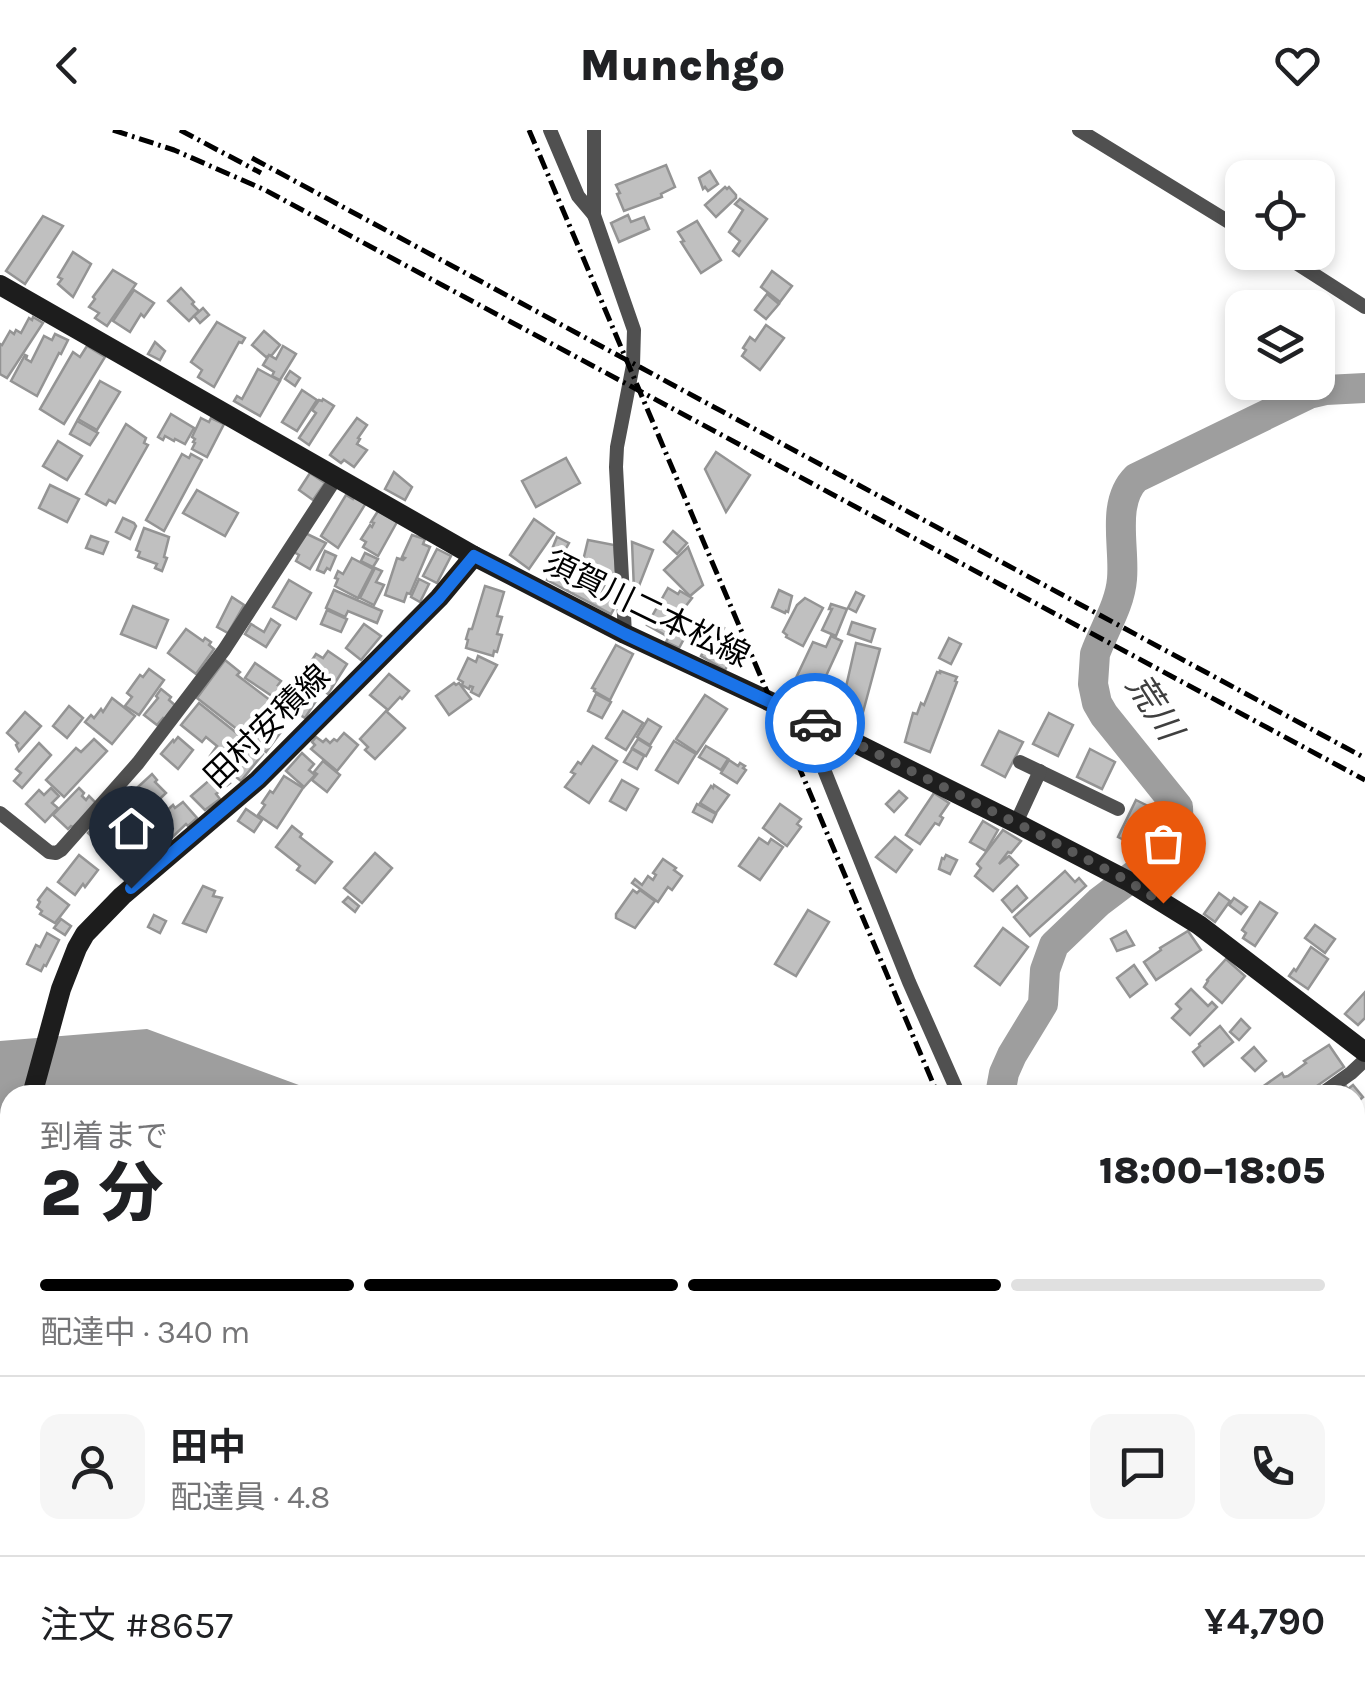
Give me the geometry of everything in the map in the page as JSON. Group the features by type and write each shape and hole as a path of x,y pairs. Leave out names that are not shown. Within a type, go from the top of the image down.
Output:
{"main road":[{"name":"須賀川二本松線","path":"0,285 474,556 1128,881 1199,926 1362,1046"},
{"name":"田村安積線","path":"35,1085 77,948 98,918 258,780 439,598 474,556"}],"street":[{"path":"550,130 578,196 594,214"},
{"path":"594,130 594,214 634,330 633,365 616,467 625,634"},
{"path":"1079,130 1225,220"},
{"path":"1307,270 1365,307"},
{"path":"0,813 49,852 61,850 138,763 224,650 336,478"},
{"path":"803,717 955,1085"},
{"path":"1020,762 1118,809"},
{"path":"1016,823 1040,771"},
{"path":"1334,1085 1351,1073 1362,1046"}],"shaded area":[{"path":"147,1029 299,1085 0,1085 0,1041"}],"building":[{"path":"666,165 675,187 662,197 624,211 616,185"},
{"path":"710,171 718,184 708,191 699,178"},
{"path":"725,187 736,198 716,217 705,205"},
{"path":"740,199 767,219 739,256 733,251 740,241 729,232 743,210 735,204"},
{"path":"628,215 631,222 644,217 649,229 619,242 611,223"},
{"path":"43,216 63,226 25,284 6,271"},
{"path":"697,221 721,260 701,273 678,232"},
{"path":"73,252 91,264 73,297 58,284 62,279 58,277"},
{"path":"113,270 136,284 107,326 95,318 99,313 89,307"},
{"path":"772,271 792,286 780,302 761,287"},
{"path":"181,288 199,311 189,321 168,301"},
{"path":"134,290 154,303 144,317 141,314 130,332 113,321"},
{"path":"767,294 779,304 766,319 755,310"},
{"path":"203,308 209,315 200,323 194,316"},
{"path":"33,317 43,323 7,378 0,374 0,344 10,331 21,333"},
{"path":"217,322 245,338 214,387 198,377 202,370 191,362"},
{"path":"766,325 784,338 760,370 742,356 746,350 743,348 750,337 755,341"},
{"path":"264,331 280,345 266,357 252,345"},
{"path":"55,334 68,340 37,396 11,381 25,355 31,362 44,336 52,340"},
{"path":"155,342 165,351 160,360 148,354"},
{"path":"87,346 105,357 64,424 40,409 73,352 80,357"},
{"path":"283,346 296,354 280,380 263,365 269,355 276,359"},
{"path":"258,369 280,381 260,416 234,401 237,396 242,399"},
{"path":"290,371 300,378 295,386 285,379"},
{"path":"100,381 120,392 97,430 78,419"},
{"path":"302,390 317,400 297,431 282,422"},
{"path":"323,399 334,406 309,445 299,438 316,413 312,410"},
{"path":"171,414 194,428 185,444 158,437"},
{"path":"201,418 224,424 207,457 192,449 192,437"},
{"path":"357,418 367,425 357,444 367,450 354,467 330,455"},
{"path":"77,421 98,433 90,445 70,434"},
{"path":"126,424 146,438 144,443 148,445 115,503 109,500 106,505 86,494"},
{"path":"58,441 82,456 67,480 43,466"},
{"path":"716,452 750,475 726,512 705,469"},
{"path":"182,454 202,460 164,531 146,520"},
{"path":"566,458 580,483 536,507 522,481"},
{"path":"394,472 412,487 405,500 385,489"},
{"path":"310,473 325,483 313,500 299,490"},
{"path":"50,485 79,499 67,522 39,508"},
{"path":"197,490 238,513 225,536 183,513"},
{"path":"346,495 366,503 338,548 321,536"},
{"path":"378,511 397,522 378,556 363,547 366,542 361,539 372,527"},
{"path":"123,518 136,526 130,539 116,532"},
{"path":"534,519 554,533 529,569 510,555"},
{"path":"144,528 169,537 162,571 155,568 157,564 138,557 140,552 136,550"},
{"path":"673,531 687,543 677,554 664,542"},
{"path":"305,533 326,543 310,569 296,561 299,555 294,552"},
{"path":"412,535 425,539 423,544 430,547 404,602 385,595 397,558 405,558 402,557"},
{"path":"91,536 108,542 103,554 86,548"},
{"path":"557,537 569,543 564,552 577,558 573,565 550,554"},
{"path":"588,540 614,545 617,584 596,579 598,572 581,569"},
{"path":"632,542 653,550 637,591 634,590"},
{"path":"688,547 703,585 690,596 664,570"},
{"path":"437,549 451,556 437,583 423,576"},
{"path":"325,551 336,556 330,570 327,568 324,573 317,570"},
{"path":"365,553 378,559 373,567 361,561"},
{"path":"352,558 373,569 358,598 335,586 338,571 343,574"},
{"path":"556,563 605,585 601,595 617,603 611,614 547,580"},
{"path":"375,568 382,571 376,582 384,585 374,605 360,598"},
{"path":"419,579 429,584 420,602 411,597"},
{"path":"289,580 311,593 296,619 273,607"},
{"path":"485,586 504,592 497,616 502,617 497,634 502,635 493,656 466,648"},
{"path":"668,588 692,598 665,635 647,625"},
{"path":"334,590 382,611 377,623 348,611 345,617 326,608"},
{"path":"779,590 792,596 785,613 772,607"},
{"path":"856,592 864,596 856,612 848,608"},
{"path":"232,597 244,605 228,633 217,627"},
{"path":"805,598 823,608 803,646 783,632"},
{"path":"831,604 847,609 836,636 822,630"},
{"path":"133,606 168,620 156,648 121,634"},
{"path":"327,610 347,619 341,632 321,624"},
{"path":"271,619 280,625 266,647 245,634 251,624 264,632"},
{"path":"713,622 724,628 718,639 733,655 725,670 701,656 703,652 699,650"},
{"path":"852,622 875,629 871,642 848,634"},
{"path":"364,624 381,636 361,660 346,648"},
{"path":"186,629 211,642 209,645 214,649 196,674 168,653"},
{"path":"677,630 686,635 679,648 666,642"},
{"path":"831,636 842,641 820,689 796,678 813,642 826,647"},
{"path":"949,638 961,644 951,664 939,658"},
{"path":"856,643 880,649 859,727 838,722"},
{"path":"616,645 633,654 610,700 592,688"},
{"path":"328,651 347,664 328,694 323,690 305,718 284,705 289,698 282,694 278,700 245,678 255,663 281,681 278,685 293,690 316,654 323,658"},
{"path":"478,656 497,665 479,696 471,692 473,687 469,689 458,679 468,658 476,662"},
{"path":"225,660 240,672 237,675 279,707 268,722 281,732 266,752 197,698"},
{"path":"149,669 164,680 139,715 125,706 132,697 127,693"},
{"path":"940,671 957,677 957,682 930,752 905,742 913,713 917,714 921,703 924,705"},
{"path":"389,674 409,691 388,710 370,695"},
{"path":"459,683 471,699 449,715 436,696"},
{"path":"161,689 176,706 157,725 144,715"},
{"path":"596,694 611,702 602,718 588,711"},
{"path":"705,695 727,709 697,753 676,739"},
{"path":"112,698 135,716 112,744 85,722 101,709 103,712"},
{"path":"199,703 263,754 241,781 210,756 217,746 206,737 202,742 181,725"},
{"path":"69,706 83,718 67,738 53,726"},
{"path":"386,711 405,728 375,759 360,739"},
{"path":"623,711 643,723 626,750 606,738"},
{"path":"25,712 41,726 19,751 18,743 7,733"},
{"path":"1049,713 1073,725 1058,756 1033,744"},
{"path":"648,719 661,727 650,745 637,737"},
{"path":"999,731 1023,742 1005,777 982,765"},
{"path":"344,733 358,745 337,771 311,749 315,745 312,742 316,737 330,743"},
{"path":"178,737 193,750 178,769 161,754"},
{"path":"94,739 107,751 64,797 46,780 76,748 81,752"},
{"path":"638,739 651,747 646,756 632,748"},
{"path":"674,741 696,754 678,783 656,770"},
{"path":"39,743 51,755 22,788 14,781 21,773 16,769"},
{"path":"593,746 617,761 589,803 565,787 575,774 571,772"},
{"path":"706,746 728,759 721,770 699,757"},
{"path":"632,749 644,756 637,769 624,762"},
{"path":"1090,749 1115,762 1102,789 1077,777"},
{"path":"302,753 314,764 309,770 315,775 304,787 286,771"},
{"path":"729,760 745,766 737,783 721,773"},
{"path":"323,761 340,775 327,792 312,780"},
{"path":"220,771 230,783 216,794 220,799 205,810 191,796"},
{"path":"152,774 166,793 144,814 127,797"},
{"path":"284,776 303,788 277,828 258,815 270,791 273,793"},
{"path":"622,780 638,789 626,810 610,801"},
{"path":"714,785 729,795 716,813 700,803"},
{"path":"51,788 59,796 52,803 58,808 45,822 26,804 39,790 44,795"},
{"path":"79,788 86,800 89,796 97,804 68,829 53,815"},
{"path":"899,791 907,798 894,812 886,804"},
{"path":"934,793 949,803 939,825 935,823 920,844 906,835"},
{"path":"1136,800 1158,811 1140,848 1118,837"},
{"path":"183,802 197,818 159,850 141,829 152,820 156,825 173,805 175,808"},
{"path":"697,804 716,814 712,822 693,812"},
{"path":"780,804 801,819 797,824 801,827 787,846 763,828"},
{"path":"246,809 262,820 254,832 238,821"},
{"path":"107,813 118,823 114,827 120,833 116,837 112,833 101,845 88,833"},
{"path":"127,819 151,848 121,877 107,862 127,844 117,829"},
{"path":"983,821 998,830 986,851 970,842"},
{"path":"292,826 332,862 315,883 276,847"},
{"path":"1003,830 1021,841 999,864 1009,856 1018,865 993,891 975,876 981,868 977,864"},
{"path":"895,837 912,850 896,872 876,857"},
{"path":"759,838 768,844 771,839 783,847 760,880 739,866"},
{"path":"375,853 392,868 362,903 344,888"},
{"path":"79,855 98,870 75,895 58,882"},
{"path":"946,855 957,860 950,874 939,869"},
{"path":"663,859 682,876 658,902 632,883 635,879 642,885 648,876 653,880 653,873"},
{"path":"1065,871 1075,882 1079,878 1086,886 1030,936 1014,917"},
{"path":"203,886 215,891 213,896 222,898 206,932 183,923"},
{"path":"1017,886 1027,898 1012,912 1002,900"},
{"path":"47,888 69,905 55,923 40,914 42,911 37,907"},
{"path":"633,890 640,890 655,901 635,928 616,918"},
{"path":"1219,893 1230,901 1215,922 1204,914"},
{"path":"348,897 359,906 355,912 343,902"},
{"path":"1234,898 1247,907 1241,914 1229,905"},
{"path":"1260,902 1277,913 1255,946 1243,938 1246,933 1242,930"},
{"path":"808,910 829,922 796,976 775,964"},
{"path":"154,915 166,921 160,933 148,927"},
{"path":"61,919 71,926 65,935 54,928"},
{"path":"1315,925 1335,939 1325,953 1305,938"},
{"path":"1003,928 1028,947 1000,985 975,966"},
{"path":"1126,931 1134,945 1117,951 1111,939"},
{"path":"1188,931 1201,950 1156,980 1144,962"},
{"path":"47,933 59,940 41,971 27,964"},
{"path":"1311,947 1328,959 1308,989 1289,976"},
{"path":"1226,959 1245,976 1222,1003 1204,987"},
{"path":"1134,965 1147,984 1130,997 1117,978"},
{"path":"1191,989 1208,1006 1212,1002 1217,1007 1190,1035 1172,1018 1181,1009 1176,1004"},
{"path":"1365,992 1365,1018 1358,1025 1345,1014"},
{"path":"1241,1019 1250,1028 1239,1040 1230,1032"},
{"path":"1220,1026 1233,1042 1204,1066 1193,1052"},
{"path":"1329,1045 1344,1067 1318,1085 1265,1085 1282,1073 1288,1076"},
{"path":"1254,1047 1266,1061 1255,1071 1242,1058"}],"waterway":[{"name":"荒川","path":"1002,1085 1012,1055 1043,1004 1045,970 1054,945 1099,902 1165,852 1179,832 1178,807 1104,715 1093,684 1095,654 1121,589 1121,513 1128,488 1136,478 1309,394 1365,388"}],"railway":[{"path":"113,130 174,150 265,190 1365,780"},
{"path":"180,130 261,173"},
{"path":"529,130 934,1085"},
{"path":"252,158 1365,758"}],"way so far":[{"path":"815,723 1048,839 1163,903"}],"route":[{"path":"131,888 258,780 439,598 474,556 625,634 815,723"}]}
